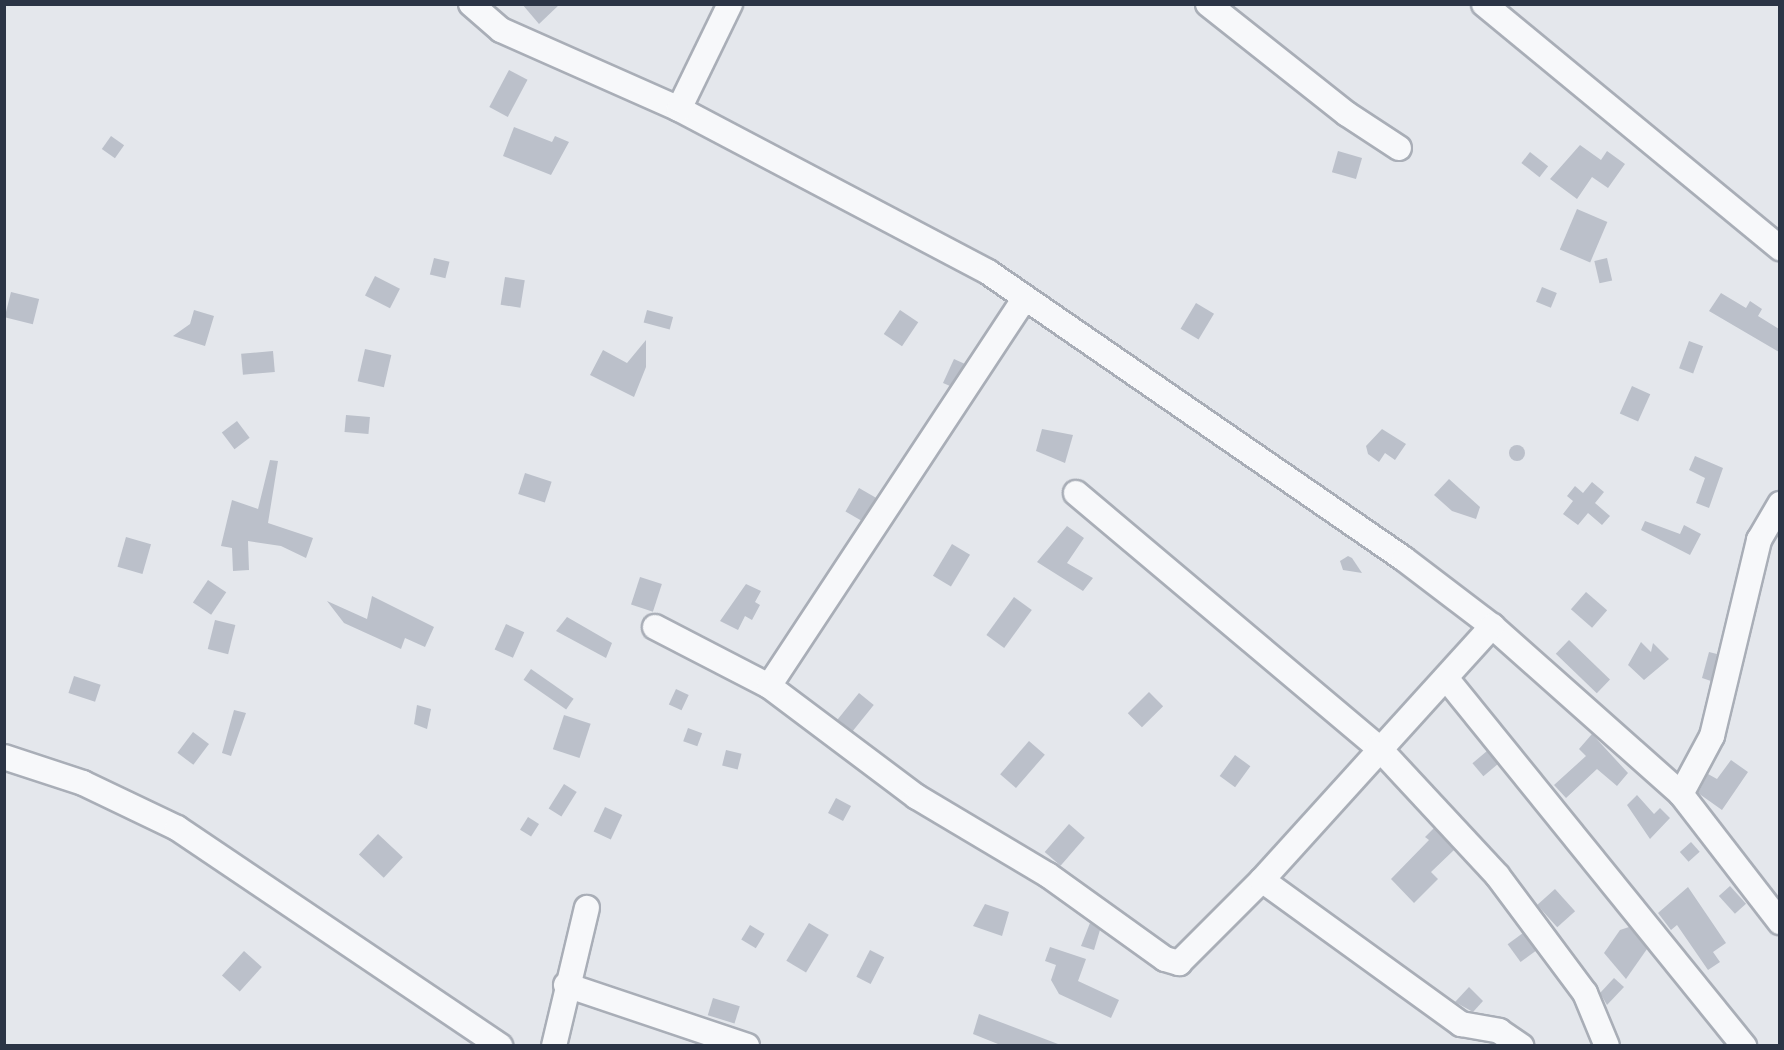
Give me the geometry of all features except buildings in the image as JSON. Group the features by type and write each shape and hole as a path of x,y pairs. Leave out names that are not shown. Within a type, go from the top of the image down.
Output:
{"street":[{"path":"471,4 501,30 679,109 988,272 1023,301 1404,559 1492,626 1681,794 1779,922"},
{"path":"679,109 730,4"},
{"path":"1208,4 1347,114 1399,148"},
{"path":"1484,4 1779,248"},
{"path":"769,686 1023,301"},
{"path":"1076,493 1378,747 1497,875 1585,993 1606,1046"},
{"path":"1681,794 1712,736 1759,540 1779,504"},
{"path":"654,627 769,686 917,797 1048,875 1165,959 1187,959 1262,880 1378,747 1446,678 1492,626"},
{"path":"1446,678 1744,1046"},
{"path":"4,757 83,783 177,828 500,1046"},
{"path":"1262,880 1461,1023 1499,1031 1521,1046"},
{"path":"554,1046 566,985 587,908"},
{"path":"566,985 747,1046"}]}
